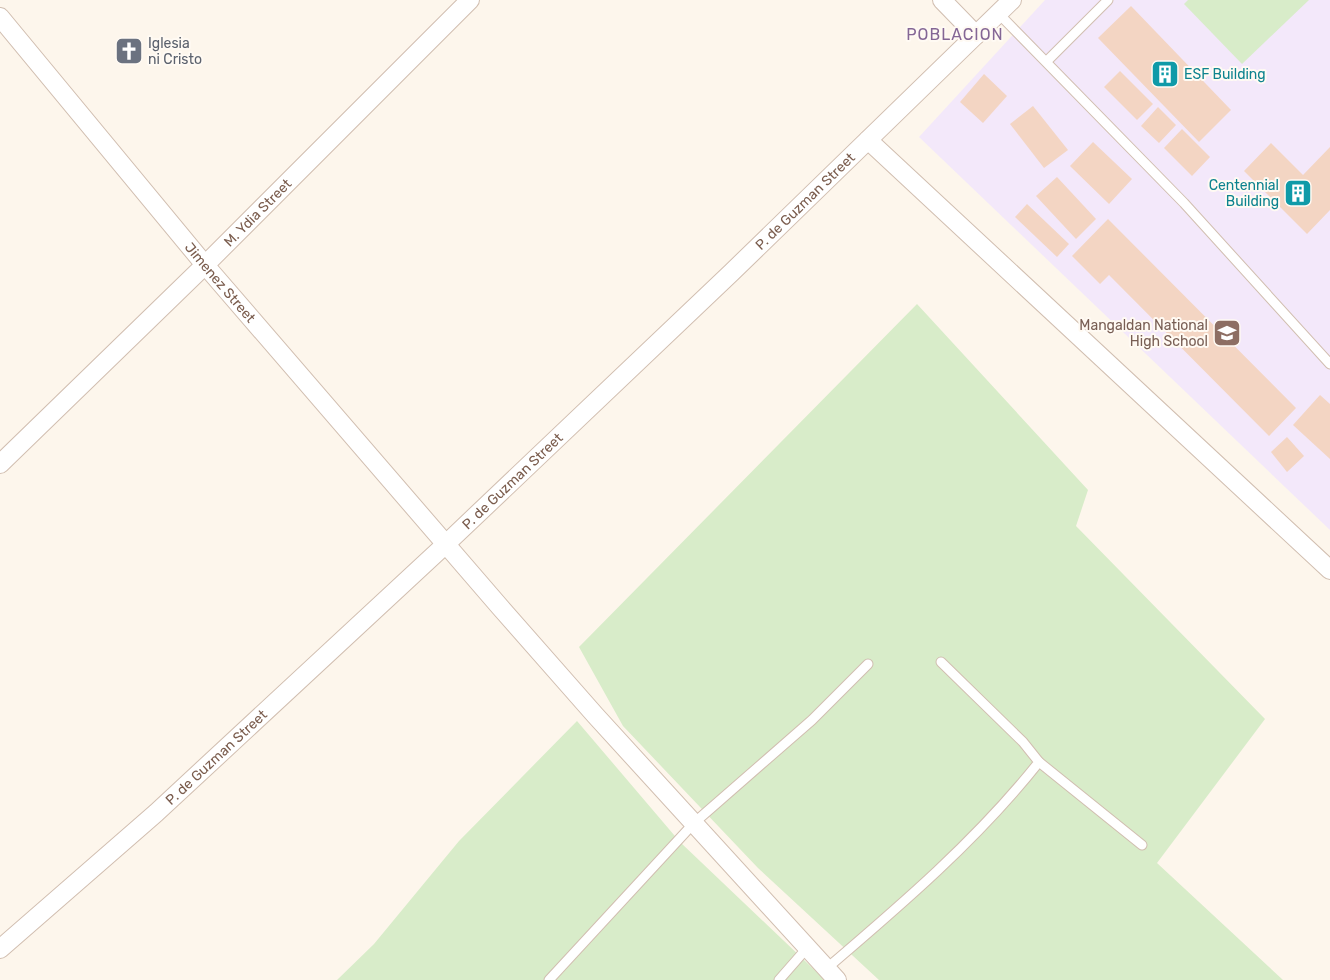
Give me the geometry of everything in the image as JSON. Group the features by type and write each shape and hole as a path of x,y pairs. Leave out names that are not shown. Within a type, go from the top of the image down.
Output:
{"street":[{"name":"M. Ydia Street","path":"0,464 205,265 470,0"},
{"path":"942,0 976,34"},
{"name":"P. de Guzman Street","path":"0,949 156,813 447,543 731,273 1012,0"},
{"name":"Jimenez Street","path":"0,17 205,265 595,715 832,975"},
{"path":"868,140 1330,570"}],"lane":[{"path":"1047,61 1108,0"},
{"path":"999,14 1047,61 1184,204 1330,364"},
{"path":"941,662 1023,742 1039,762 1142,845"},
{"path":"548,980 694,823 812,720 868,664"},
{"path":"832,975 1022,786 1039,762"},
{"path":"779,980 807,948"}],"shaded area":[{"name":"Mangaldan National High School","path":"1045,0 1330,0 1330,530 919,137"}],"green space":[{"path":"1188,0 1309,0 1242,64 1184,4"},
{"path":"917,304 1088,490 1076,526 1265,719 1157,863 1283,980 879,980 758,868 623,726 579,647"},
{"path":"577,721 680,842 825,980 337,980 374,944 459,841"}],"building":[{"name":"ESF Building","path":"1131,6 1231,110 1199,142 1098,38"},
{"path":"1120,71 1153,104 1137,120 1104,87"},
{"path":"984,74 1007,96 983,123 960,102"},
{"path":"1033,106 1068,150 1044,168 1010,124"},
{"path":"1158,107 1176,125 1159,143 1141,126"},
{"path":"1182,129 1210,157 1192,176 1164,148"},
{"path":"1093,142 1132,179 1109,204 1070,166"},
{"name":"Centennial Building","path":"1271,143 1303,175 1330,147 1330,210 1307,234 1244,171"},
{"path":"1057,177 1096,219 1076,239 1036,196"},
{"path":"1027,204 1069,244 1057,257 1015,217"},
{"path":"1108,219 1296,408 1269,436 1109,275 1100,284 1072,256"},
{"path":"1320,395 1330,404 1330,459 1293,425"},
{"path":"1287,437 1304,456 1287,472 1271,452"}],"place":[{"name":"Iglesia ni Cristo","path":"129,51"},
{"name":"ESF Building","path":"1165,74"},
{"name":"Centennial Building","path":"1298,193"},
{"name":"Mangaldan National High School","path":"1227,333"}],"district":[{"name":"POBLACION","path":"955,34"}]}
